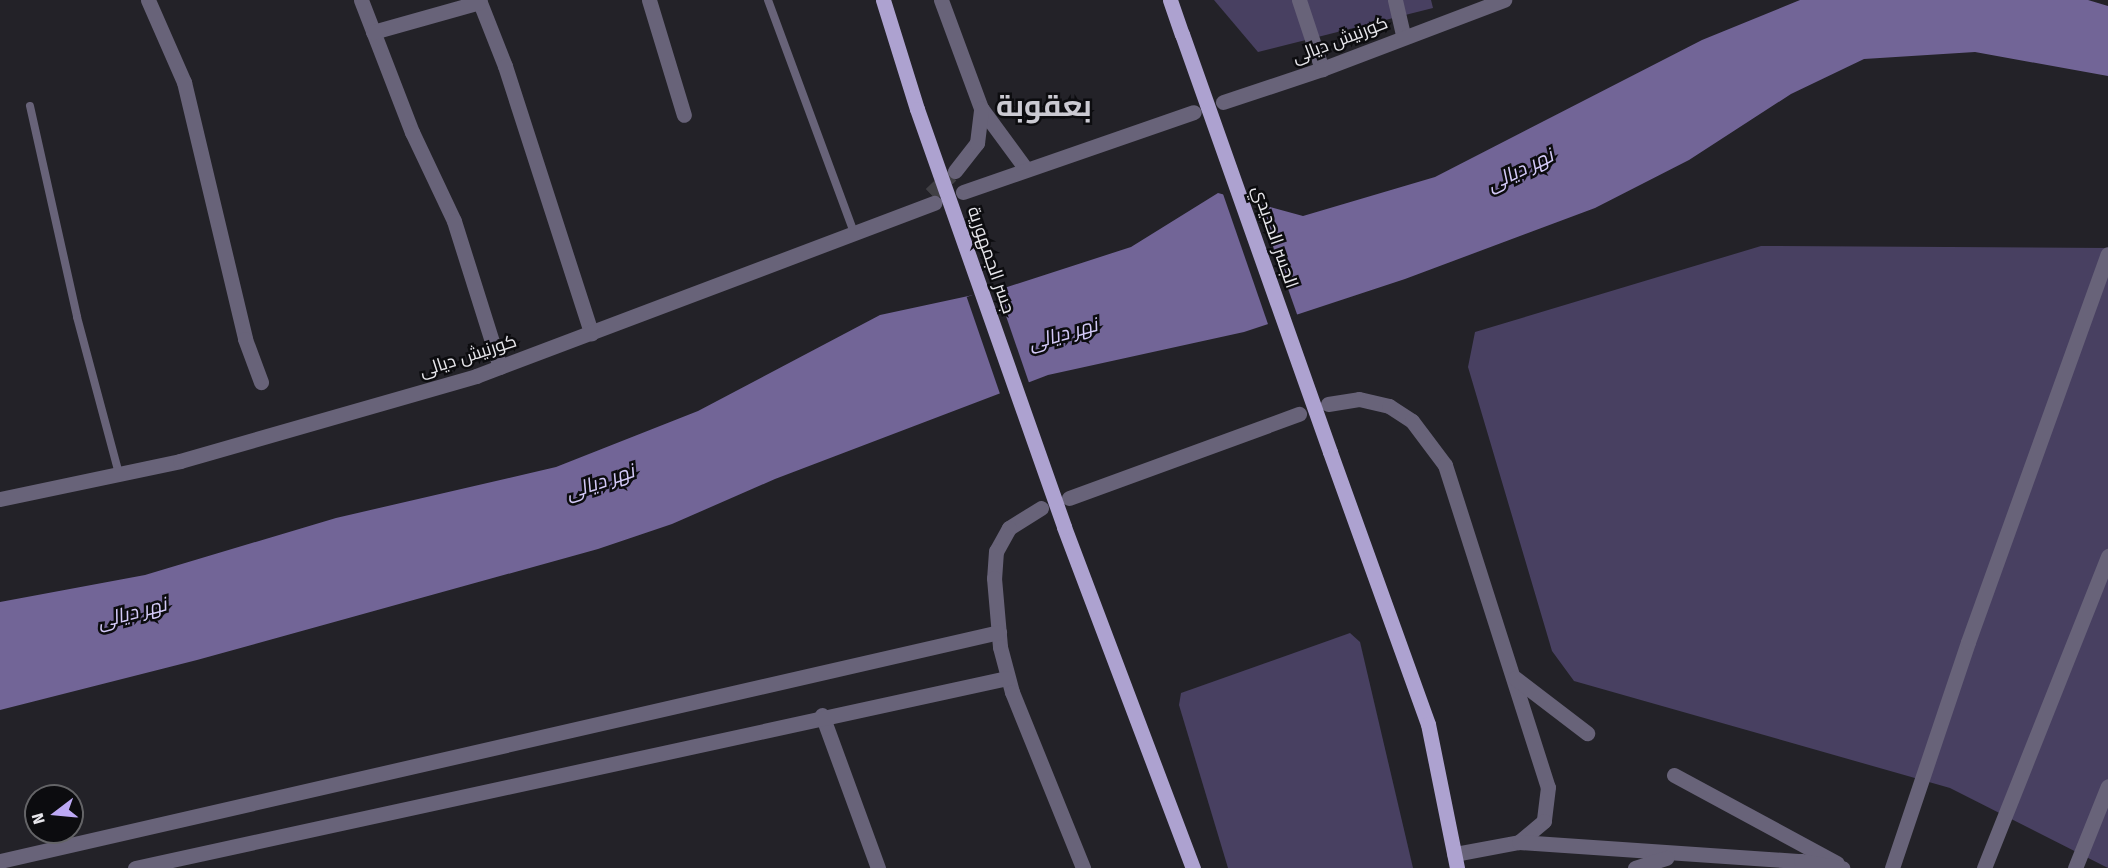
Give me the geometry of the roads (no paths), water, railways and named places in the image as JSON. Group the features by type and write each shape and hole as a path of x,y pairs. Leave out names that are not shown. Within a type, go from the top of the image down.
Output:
{"main road":[{"name":"جسر الجمهورية","path":"883,0 917,109 1064,527 1193,868"},
{"name":"الجسر الحديدي","path":"1170,0 1428,724 1456,861"}],"street":[{"path":"148,0 184,82 242,328 261,382"},
{"path":"361,0 412,132 454,221 500,367"},
{"path":"649,0 684,115"},
{"path":"941,0 981,108 1026,168"},
{"path":"1299,0 1322,69"},
{"path":"1395,0 1403,36"},
{"name":"كورنيش ديالى","path":"1223,102 1322,69 1403,36 1504,0"},
{"path":"373,32 480,1 505,66 591,333"},
{"path":"955,171 977,142 981,108"},
{"path":"963,192 1026,168 1194,112"},
{"name":"كورنيش ديالى","path":"0,499 180,461 500,367 912,212 932,199"},
{"path":"1892,868 1968,642 2108,254"},
{"path":"1328,404 1359,399 1389,406 1431,441 1445,465 1548,787 1544,821 1519,842"},
{"path":"1069,498 1299,414"},
{"path":"1041,508 1009,528 996,551 993,565 999,632 1007,678 1079,867"},
{"path":"1984,868 2108,556"},
{"path":"0,861 999,632"},
{"path":"135,868 822,716 1007,678"},
{"path":"1515,678 1587,733"},
{"path":"822,716 878,868"},
{"path":"1674,775 1847,868"},
{"path":"2075,868 2108,786"},
{"path":"1456,861 1519,842 1675,855 1801,861 1842,868"},
{"path":"1635,868 1675,855"}],"lane":[{"path":"768,0 854,233"},
{"path":"30,106 76,317 119,474"}],"water":[{"name":"نهر ديالى","path":"1800,0 2088,0 2108,6 2108,76 1975,52 1864,59 1791,94 1689,160 1595,208 1405,279 1244,332 1048,375 775,479 672,524 598,549 197,660 0,710 0,602 145,575 336,518 556,467 698,411 880,315 1001,289 1131,247 1218,193 1303,216 1435,177 1702,40"}],"tunnel":[{"path":"931,194 951,175"}],"district":[{"name":"بعقوبة","path":"1044,106"}]}
